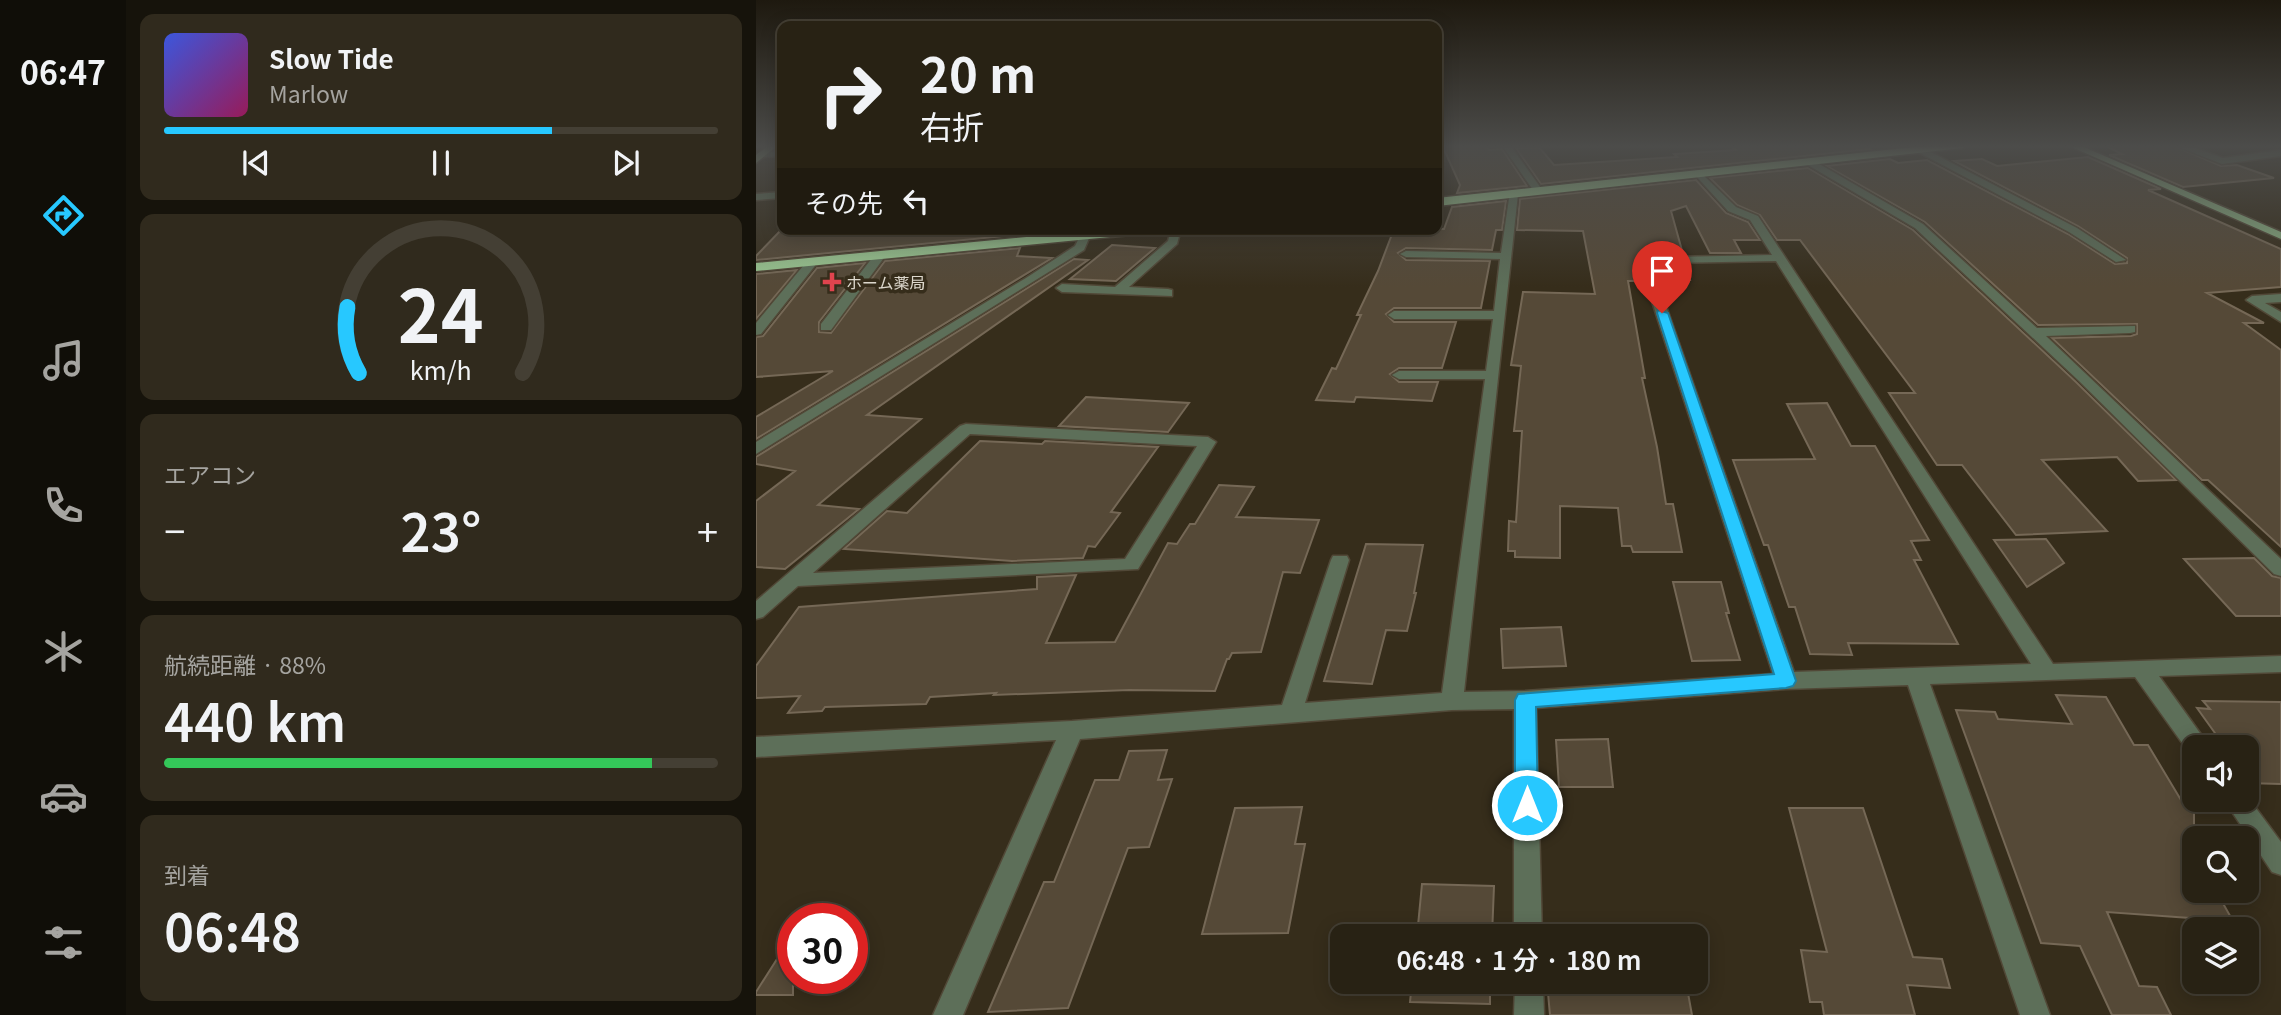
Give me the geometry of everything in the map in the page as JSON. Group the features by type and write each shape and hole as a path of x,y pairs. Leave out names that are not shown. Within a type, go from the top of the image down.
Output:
{"highway":[{"path":"1442,201 1527,192"},
{"path":"756,267 1090,235"}],"main road":[{"path":"2180,192 2281,236"}],"street":[{"path":"1716,192 1732,209 1754,218 2048,673"},
{"path":"1861,192 1919,226 2034,332 2281,570"},
{"path":"2001,192 2073,230 2120,260"},
{"path":"1452,701 1513,194"},
{"path":"756,197 777,195"},
{"path":"1118,291 1173,242 1175,235"},
{"path":"756,449 1030,281 1080,248 1086,236"},
{"path":"1406,254 1505,256"},
{"path":"826,327 880,255"},
{"path":"1670,260 1780,258"},
{"path":"756,331 812,262"},
{"path":"1653,286 1786,681"},
{"path":"1062,288 1168,293"},
{"path":"2281,298 2252,300 2281,318"},
{"path":"1394,315 1500,314"},
{"path":"2034,332 2130,329"},
{"path":"1399,375 1493,375"},
{"path":"756,612 966,429 1208,442 1132,565 794,580"},
{"path":"1291,712 1340,561"},
{"path":"756,747 1072,730 1291,712 1452,701 1525,700 1786,681 2281,664"},
{"path":"2142,670 2189,735"},
{"path":"1916,676 2035,1015"},
{"path":"1525,700 1528,924"},
{"path":"948,1015 1072,730"},
{"path":"2245,812 2281,863"},
{"path":"1528,994 1529,1015"}],"building":[{"path":"1581,192 1707,192 1726,213 1748,222 1760,240 1734,240 1741,253 1710,253 1686,206 1671,211 1683,254 1669,255 1662,261 1670,266 1686,265 1690,280 1628,281 1645,378 1642,378 1666,504 1673,504 1682,552 1633,552 1631,546 1622,546 1618,508 1560,506 1560,558 1515,557 1515,551 1508,551 1509,521 1516,522 1522,431 1514,431 1521,366 1511,365 1523,292 1595,294 1583,231 1517,230 1520,199"},
{"path":"1724,192 1849,192 1913,230 2076,382 2176,480 2138,481 2117,457 2042,460 2107,531 2016,535 1962,465 1937,465 1889,393 1915,393 1800,240 1777,240 1760,215 1737,205"},
{"path":"1873,192 1989,192 2068,234 2115,264 2127,263 2127,258 2078,226 2014,192 2153,192 2281,249 2281,287 2207,293 2264,323 2244,323 2281,350 2281,547 2208,480 2202,480 2052,338 2131,336 2137,334 2137,324 2038,325 1925,222"},
{"path":"1506,201 1502,230 1496,230 1492,250 1406,248 1398,253 1406,260 1490,261 1481,308 1394,308 1386,314 1394,322 1456,322 1442,368 1399,368 1390,374 1399,382 1438,382 1432,401 1356,397 1354,402 1316,400 1332,368 1336,369 1361,315 1357,315 1392,235 1442,235 1452,207"},
{"path":"777,234 1015,235 756,260 756,256"},
{"path":"1112,245 1155,248 1116,281 1070,279"},
{"path":"1020,248 1017,256 1052,258 756,439 756,417 833,371 756,377 756,337 763,336 817,268 865,263 819,322 819,332 831,333 885,261"},
{"path":"1074,259 1088,260 867,415 921,419 818,505 859,509 785,569 756,567 756,501 795,471 756,464 756,457"},
{"path":"797,270 756,319 756,274"},
{"path":"1086,397 1189,403 1168,432 1059,426"},
{"path":"1827,403 1851,446 1875,446 1929,540 1911,541 1921,560 1914,560 1958,644 1848,643 1852,655 1810,654 1795,607 1789,607 1768,545 1764,545 1733,460 1815,459 1787,404"},
{"path":"980,441 1042,444 1045,441 1158,447 1111,512 1120,513 1095,547 1088,546 1083,558 1012,561 844,549 887,511 907,513"},
{"path":"1219,485 1254,487 1236,517 1319,520 1300,573 1283,572 1261,652 1232,653 1227,659 1215,691 1129,690 994,695 996,693 930,697 926,704 825,707 822,711 788,713 800,696 756,698 756,666 799,607 1037,589 1037,577 1076,575 1046,643 1115,642 1168,543 1177,544 1190,524 1195,524"},
{"path":"2046,539 2064,563 2027,587 1994,540"},
{"path":"1366,544 1423,545 1407,631 1386,630 1372,684 1324,681"},
{"path":"2254,558 2272,576 2281,578 2281,616 2236,616 2184,559"},
{"path":"1673,582 1721,582 1729,613 1726,613 1740,660 1692,661"},
{"path":"1561,627 1566,666 1503,668 1501,629"},
{"path":"2056,695 2106,697 2134,745 2148,745 2182,802 2182,812 2194,812 2194,826 2182,826 2182,903 2223,903 2231,917 2182,917 2107,912 2139,986 2157,987 2171,1015 2112,1015 2080,946 2041,943 1956,710 1995,712 1998,719 2072,724"},
{"path":"2203,701 2281,702 2281,784 2259,783 2259,735 2216,735 2197,708 2210,709"},
{"path":"1608,739 1613,787 1559,787 1556,740"},
{"path":"1167,750 1158,780 1172,779 1149,847 1128,848 1068,1008 988,1012 1044,882 1054,882 1095,780 1119,780 1129,751"},
{"path":"1302,807 1295,844 1305,844 1288,933 1202,934 1235,808"},
{"path":"1789,808 1863,808 1913,957 1942,959 1950,988 1907,985 1915,1015 1824,1015 1822,1002 1810,1002 1801,950 1827,952"},
{"path":"1422,884 1494,886 1492,924 1418,924"},
{"path":"777,959 777,994 793,995 756,995"},
{"path":"1411,994 1490,994 1490,1004 1410,1002"},
{"path":"1548,994 1688,994 1692,1015 1550,1015"}],"place":[{"name":"ホーム薬局","path":"832,282"}],"route":[{"path":"1527,805 1525,700 1786,681 1662,313"}]}
